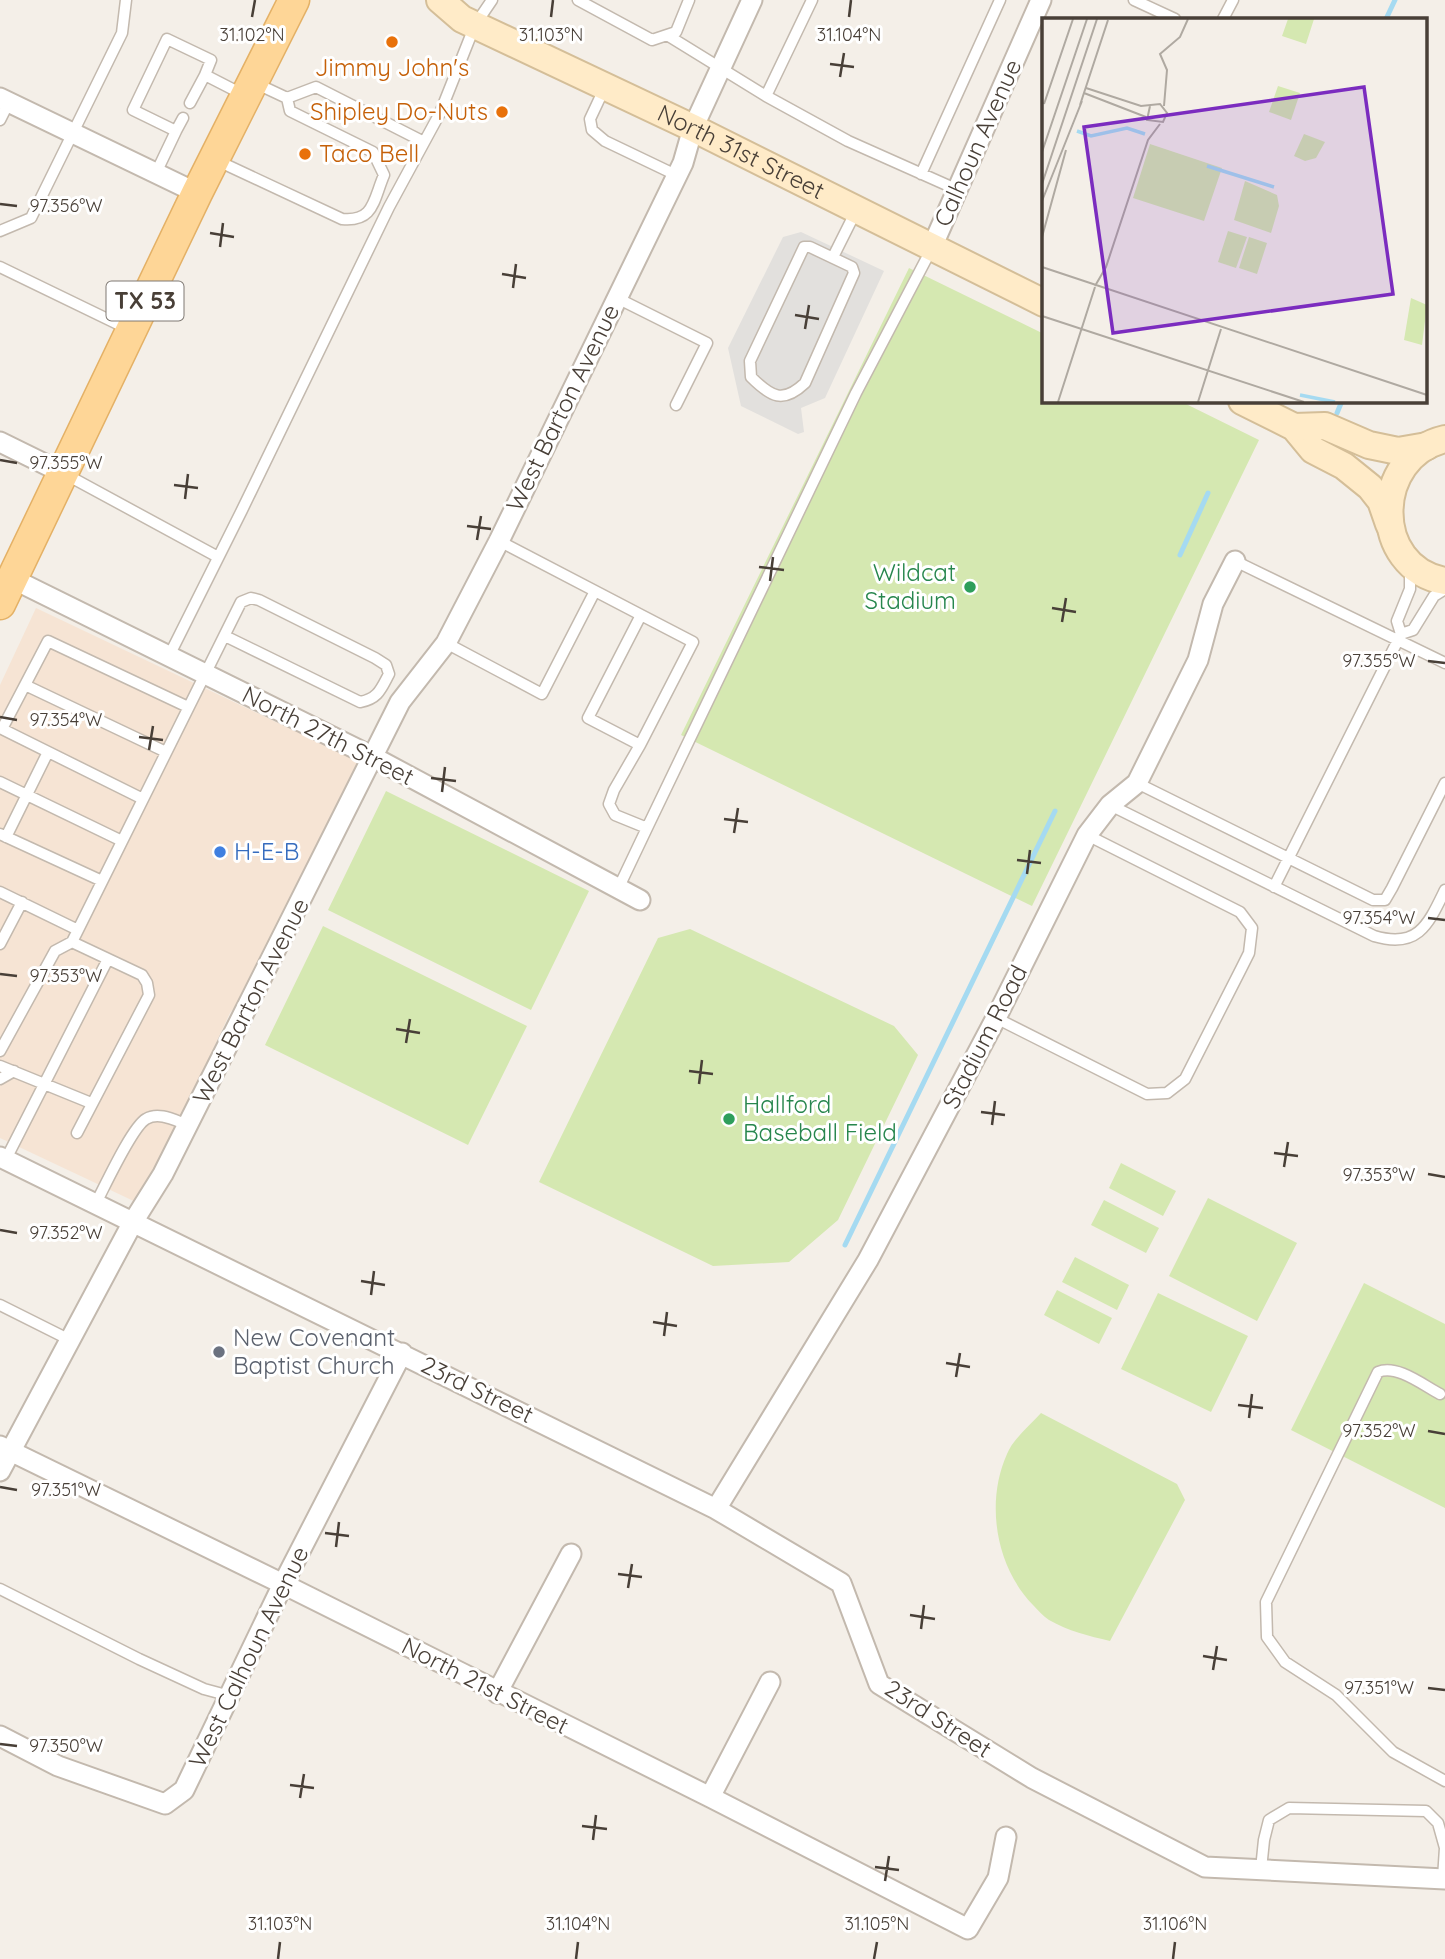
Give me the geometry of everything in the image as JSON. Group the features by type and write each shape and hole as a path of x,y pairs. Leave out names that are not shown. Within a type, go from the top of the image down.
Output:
{"main road":[{"name":"TX 53","path":"6,591 197,193 295,0"}],"street":[{"name":"North 31st Street","path":"441,0 462,19 693,128 1042,302"},
{"name":"West Barton Avenue","path":"0,1471 5,1449 163,1174 400,702 446,643 499,541 676,176 693,128 752,0"},
{"name":"Calhoun Avenue","path":"932,247 1041,0"},
{"path":"3,106 73,133 197,193"},
{"path":"1244,402 1294,426 1325,426 1369,445 1398,451 1436,442"},
{"path":"1294,426 1313,450 1344,466 1370,487 1381,501 1398,548 1415,567 1436,580 1445,581"},
{"path":"0,442 63,473"},
{"path":"1389,524 1389,498 1397,474 1413,455 1436,442"},
{"name":"Stadium Road","path":"716,1508 868,1260 996,1018 1087,835 1110,805 1137,783 1198,660 1213,604 1235,561"},
{"name":"North 27th Street","path":"6,591 169,656 373,757 640,900"},
{"name":"23rd Street","path":"3,1158 716,1508 841,1583 879,1684 1032,1778 1205,1867 1444,1878"},
{"name":"West Calhoun Avenue","path":"0,1737 58,1766 165,1804 184,1790 283,1584 402,1353"},
{"name":"North 21st Street","path":"5,1449 283,1584 968,1929 998,1878 1006,1837"},
{"path":"498,1693 571,1554"},
{"path":"710,1797 770,1682"}],"lane":[{"path":"0,231 31,218 122,33 126,0"},
{"path":"169,656 389,207 440,113 475,25 492,0"},
{"path":"578,0 652,40 676,32 689,0"},
{"path":"766,96 812,0"},
{"path":"921,174 1000,0"},
{"path":"1134,0 1173,18"},
{"path":"1224,18 1233,0"},
{"path":"667,35 766,96 848,141 958,190"},
{"path":"176,131 133,110 167,39 211,60 190,103"},
{"path":"205,75 287,98 316,87 424,142"},
{"path":"605,87 590,119 592,130 605,141 676,176"},
{"path":"214,160 342,219 357,220 367,215 384,175 373,152 290,111 287,98"},
{"path":"156,173 183,118"},
{"path":"833,257 856,210"},
{"path":"804,247 810,247 833,257 852,267 854,273 805,383 793,395 780,396 763,389 751,377 750,361 800,252 804,247"},
{"path":"618,889 856,393 932,247"},
{"path":"0,267 131,330"},
{"path":"617,298 707,343 676,405"},
{"path":"63,473 218,557"},
{"path":"499,541 693,642 609,804 615,815 647,828"},
{"path":"1275,887 1399,637 1396,621 1412,578 1408,559"},
{"path":"1235,561 1399,637 1445,663"},
{"path":"1399,637 1413,630 1434,596 1445,589"},
{"path":"446,643 542,694 595,591"},
{"path":"0,1051 55,951 72,942 241,602 251,598 375,658 386,665 389,674 379,694 370,701 360,702 225,636"},
{"path":"640,745 588,718 641,615"},
{"path":"143,799 2,729 48,641 188,707"},
{"path":"24,685 166,752"},
{"path":"48,752 3,836 102,881"},
{"path":"0,782 122,841"},
{"path":"1137,783 1373,900 1385,900 1445,783"},
{"path":"1110,805 1374,936 1388,940 1413,937 1428,925 1445,890"},
{"path":"996,1018 1147,1094 1167,1093 1185,1079 1249,953 1252,928 1240,912 1087,835"},
{"path":"0,892 78,930"},
{"path":"0,944 22,902"},
{"path":"72,942 142,975 149,995 77,1133"},
{"path":"3,1158 46,1083 108,959"},
{"path":"0,1066 91,1103"},
{"path":"0,1079 14,1071"},
{"path":"96,1203 135,1131 146,1119 160,1115 188,1125"},
{"path":"0,1305 70,1340"},
{"path":"1440,1394 1396,1371 1387,1368 1378,1372 1266,1602 1267,1637 1285,1662 1336,1695 1393,1752 1445,1781"},
{"path":"0,1589 139,1659 204,1689 230,1696"},
{"path":"1261,1869 1269,1820 1289,1808 1426,1811 1438,1823 1445,1848 1444,1878"}],"shaded area":[{"path":"801,232 884,271 825,398 801,408 804,432 798,434 741,406 728,348 783,237"},
{"path":"36,608 358,761 252,985 230,1013 140,1204 0,1138 0,685"}],"green space":[{"name":"Wildcat Stadium","path":"909,268 1042,333 1042,402 1182,402 1259,440 1032,906 681,735"},
{"path":"386,791 589,891 531,1010 328,910"},
{"path":"323,926 527,1026 468,1145 265,1045"},
{"name":"Hallford Baseball Field","path":"690,929 894,1026 918,1055 838,1220 789,1262 713,1266 539,1182 658,938"},
{"path":"1121,1163 1176,1191 1163,1216 1109,1188"},
{"path":"1208,1198 1297,1243 1257,1321 1169,1276"},
{"path":"1104,1200 1159,1228 1146,1253 1091,1225"},
{"path":"1075,1257 1129,1285 1117,1310 1062,1282"},
{"path":"1364,1283 1445,1324 1445,1508 1291,1430"},
{"path":"1057,1290 1112,1318 1099,1344 1044,1315"},
{"path":"1158,1293 1248,1336 1211,1412 1121,1369"},
{"path":"1041,1413 1177,1484 1185,1500 1110,1641 1071,1630 1047,1618 1020,1590 1003,1553 996,1513 1000,1473 1013,1443"}],"waterway":[{"path":"1386,18 1395,0"},
{"path":"1337,413 1342,402"},
{"path":"1180,555 1208,493"},
{"path":"845,1245 1055,811"}],"place":[{"name":"Jimmy John's","path":"392,42"},
{"name":"Shipley Do-Nuts","path":"502,112"},
{"name":"Taco Bell","path":"305,154"},
{"name":"Wildcat Stadium","path":"970,587"},
{"name":"H-E-B","path":"220,852"},
{"name":"Hallford Baseball Field","path":"729,1119"},
{"name":"New Covenant Baptist Church","path":"219,1352"}]}
